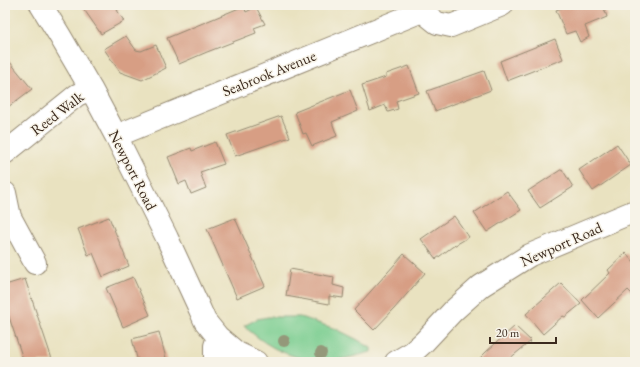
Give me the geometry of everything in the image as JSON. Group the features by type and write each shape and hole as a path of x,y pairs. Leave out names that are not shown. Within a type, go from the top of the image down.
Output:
{"street":[{"name":"Newport Road","path":"41,5 91,89 116,136 167,238 205,321 218,337 237,353 256,362"},
{"name":"Seabrook Avenue","path":"116,136 423,8 437,23 451,26 502,5"},
{"name":"Reed Walk","path":"5,153 77,95 91,89"},
{"path":"5,193 8,218 35,263"},
{"name":"Newport Road","path":"399,361 413,352 424,342 453,311 481,286 530,255 635,211"},
{"path":"215,362 215,346 218,337"}],"green space":[{"path":"268,317 300,317 336,329 371,348 371,352 332,361 314,361 290,355 270,346 244,326 257,319"}],"building":[{"path":"81,5 125,5 117,10 124,21 101,34"},
{"path":"569,5 603,5 607,17 585,26 589,37 580,42 575,31 566,34 556,10"},
{"path":"244,6 246,12 256,7 265,24 254,28 256,33 179,64 167,38"},
{"path":"126,36 136,50 141,51 156,45 166,68 142,80 120,72 104,49"},
{"path":"555,39 563,59 507,81 500,61"},
{"path":"5,56 32,89 8,107 5,102"},
{"path":"409,66 419,93 396,101 398,109 388,112 385,105 370,111 362,85 386,77 386,74"},
{"path":"484,71 491,90 435,111 427,91"},
{"path":"350,90 358,111 332,122 337,136 312,146 306,133 303,134 295,112"},
{"path":"281,116 290,137 235,156 227,135"},
{"path":"215,142 224,164 200,172 206,188 191,194 186,181 179,184 168,157 191,148 192,151"},
{"path":"617,144 631,165 593,191 579,170"},
{"path":"562,169 573,187 540,208 528,191"},
{"path":"507,191 521,210 487,232 474,213"},
{"path":"454,216 469,237 436,259 421,239"},
{"path":"109,217 129,266 103,277 93,253 88,255 78,229"},
{"path":"235,218 265,286 237,298 207,229"},
{"path":"626,253 635,263 635,297 628,290 598,318 582,300 610,273 608,270"},
{"path":"404,254 425,273 374,330 354,310"},
{"path":"290,269 334,277 333,285 344,288 343,298 329,296 329,304 286,296"},
{"path":"133,277 150,315 123,327 106,288"},
{"path":"25,279 53,362 24,362 5,305 5,285"},
{"path":"561,283 581,304 565,317 563,316 543,334 526,314"},
{"path":"515,326 531,341 509,359 511,362 476,362 486,352"},
{"path":"159,332 167,362 138,362 132,339"}]}
